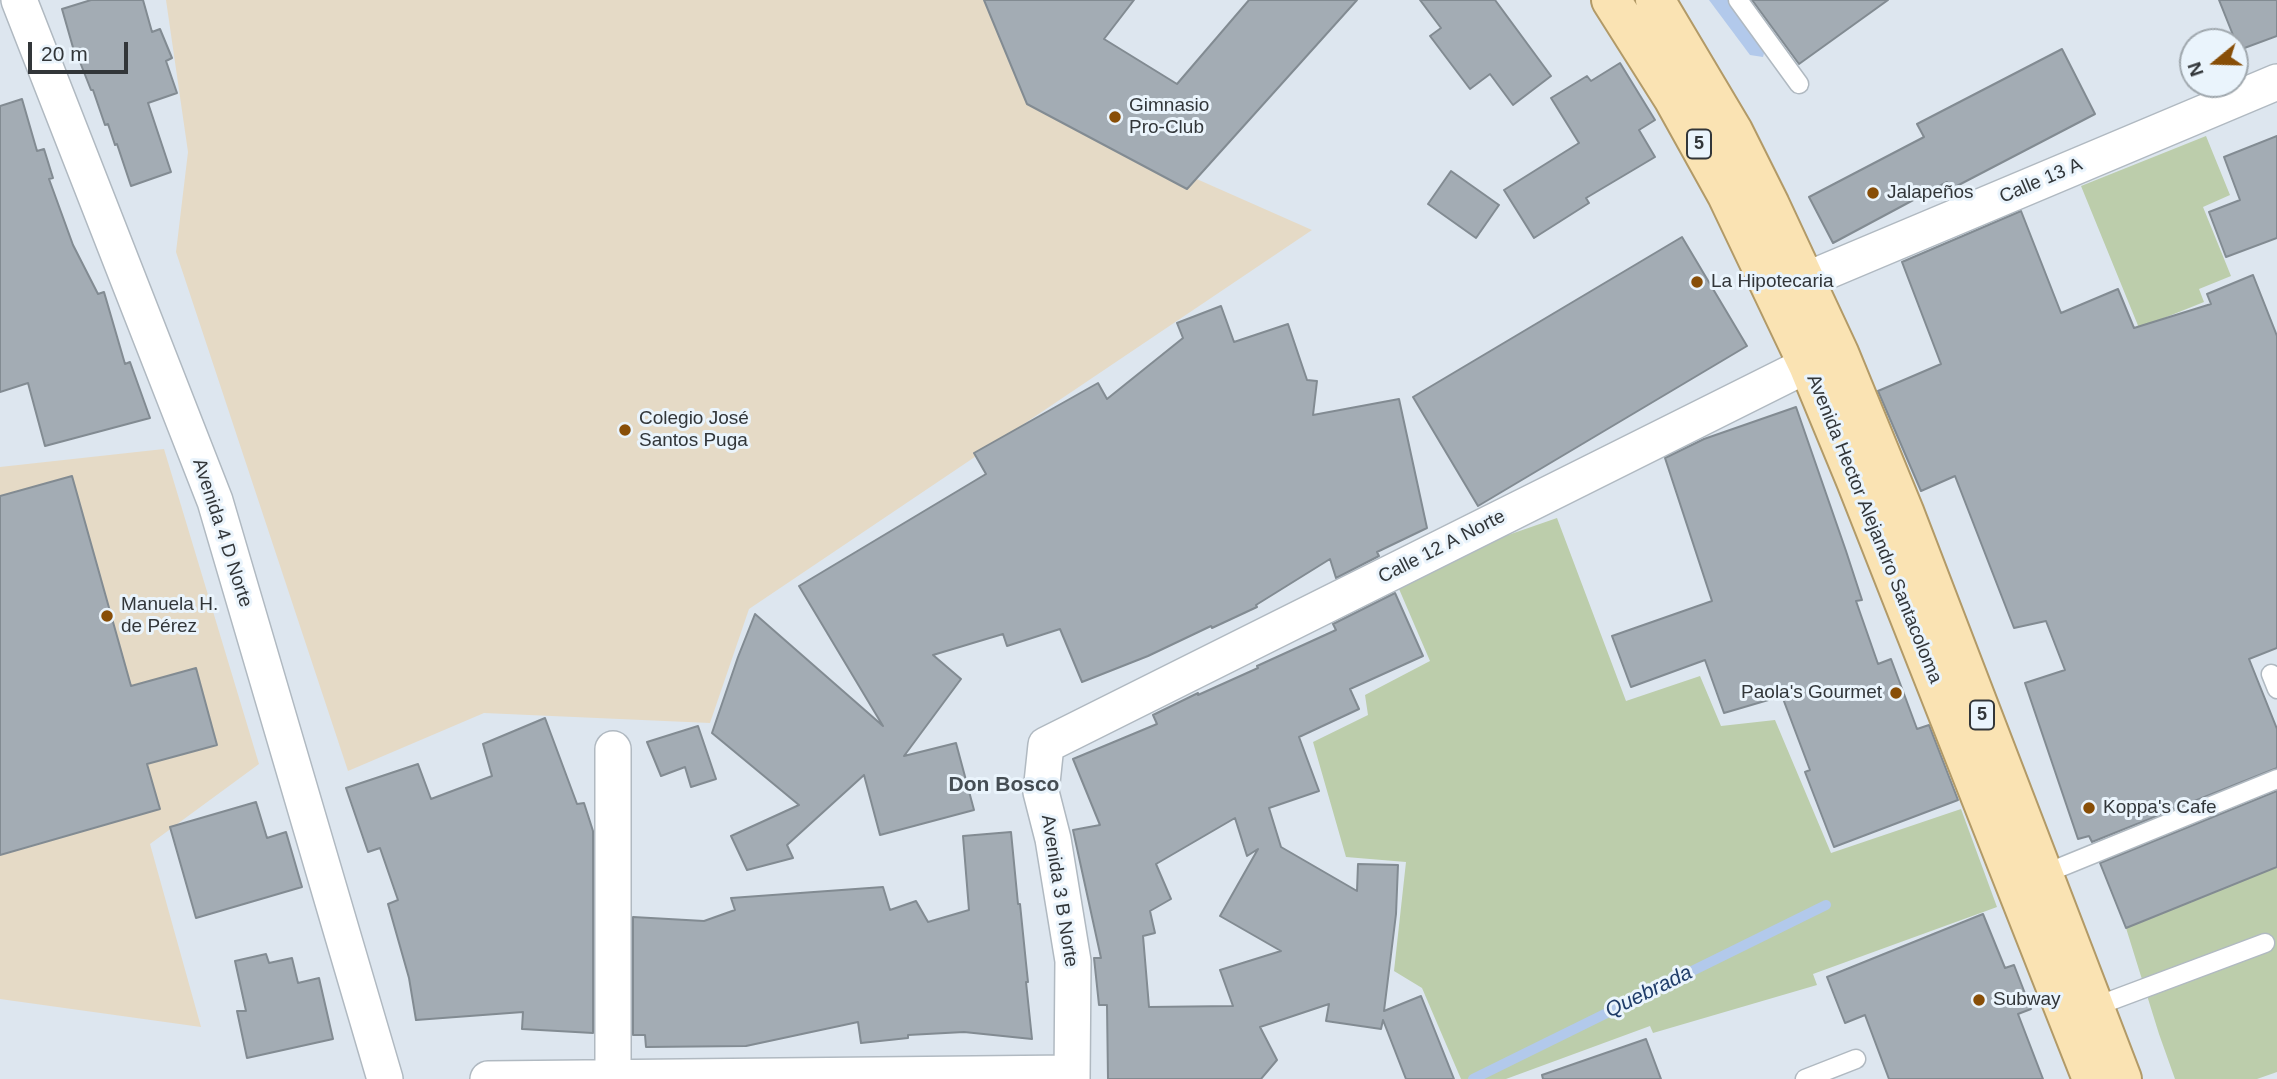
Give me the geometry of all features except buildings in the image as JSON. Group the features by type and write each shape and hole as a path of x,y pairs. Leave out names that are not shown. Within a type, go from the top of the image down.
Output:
{"main road":[{"name":"Avenida Hector Alejandro Santacoloma","path":"1611,0 1673,98 1713,170 1790,287 1824,359 1905,514 2122,1079"},
{"name":"Avenida Hector Alejandro Santacoloma","path":"1655,0 1732,131 1770,205 1790,287"},
{"name":"Avenida Hector Alejandro Santacoloma","path":"1824,359 1857,481 2092,1079"}],"street":[{"name":"Avenida 4 D Norte","path":"19,0 215,502 385,1079"},
{"name":"Calle 13 A","path":"1790,287 2277,82"},
{"name":"Calle 12 A Norte","path":"1046,745 1824,359"},
{"name":"Avenida 3 B Norte","path":"1046,745 1041,792 1053,839 1073,961 1072,1076"},
{"path":"613,749 613,1077"},
{"path":"488,1079 1072,1076"}],"lane":[{"path":"1738,0 1799,84"},
{"path":"2043,874 2277,779"},
{"path":"2094,1007 2265,943"},
{"path":"1805,1079 1856,1059"}],"shaded area":[{"name":"Colegio José Santos Puga","path":"166,0 984,0 1027,104 1312,230 749,609 710,723 484,713 348,771 176,252 188,152"},
{"name":"Manuela H. de Pérez","path":"164,449 259,764 150,844 201,1027 0,999 0,467"}],"green space":[{"path":"2206,136 2230,195 2203,207 2231,276 2199,289 2204,302 2139,328 2081,186"},
{"path":"1557,518 1626,701 1700,676 1721,726 1775,720 1831,853 1961,809 1997,907 1813,974 1817,985 1653,1033 1650,1026 1506,1079 1461,1079 1422,988 1394,971 1406,862 1346,857 1313,742 1368,715 1365,695 1430,661 1393,575"},
{"path":"2277,867 2277,1072 2257,1079 2175,1079 2126,928"}],"water":[{"path":"1709,0 1733,0 1766,46 1763,57 1750,55"}],"waterway":[{"name":"Quebrada","path":"1473,1079 1826,905"}],"place":[{"name":"Gimnasio Pro-Club","path":"1115,117"},
{"name":"Jalapeños","path":"1873,193"},
{"name":"La Hipotecaria","path":"1697,282"},
{"name":"Colegio José Santos Puga","path":"625,430"},
{"name":"Manuela H. de Pérez","path":"107,616"},
{"name":"Paola's Gourmet","path":"1896,693"},
{"name":"Koppa's Cafe","path":"2089,808"},
{"name":"Subway","path":"1979,1000"}],"district":[{"name":"Don Bosco","path":"1004,785"}]}
